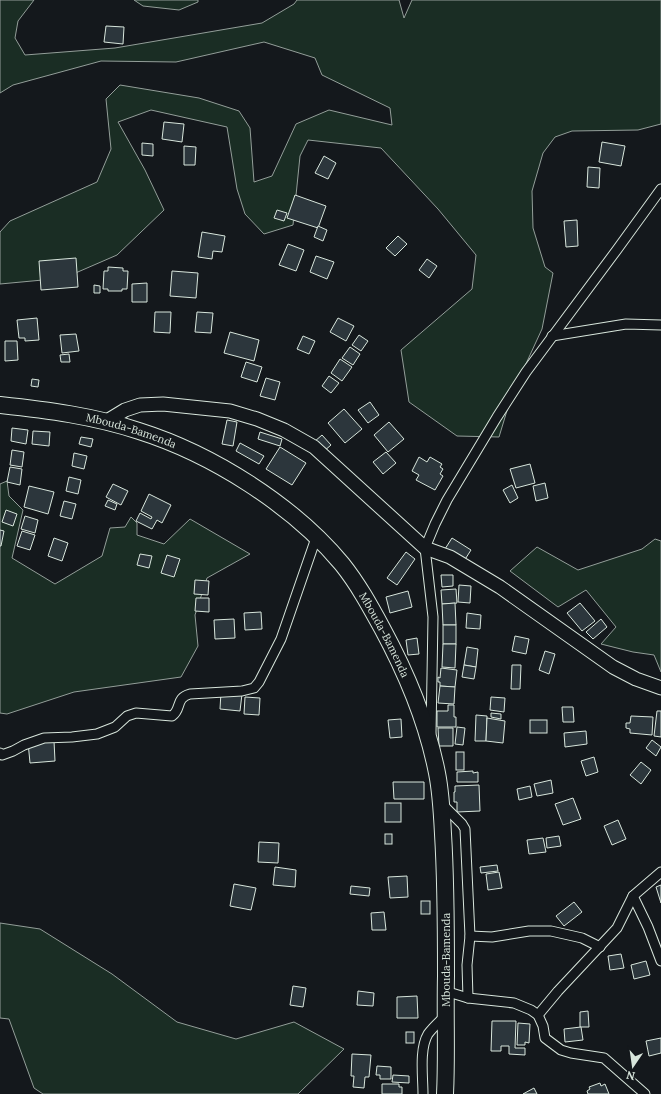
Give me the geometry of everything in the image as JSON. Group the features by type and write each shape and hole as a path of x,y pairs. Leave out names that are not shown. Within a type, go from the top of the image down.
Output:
{"highway":[{"name":"Mbouda-Bamenda","path":"0,405 50,410 107,421 182,446 253,487 287,511 342,564 366,596 399,659 415,697 431,744 438,776 446,878 445,1094"}],"street":[{"path":"431,744 433,617 425,548 447,500 526,372 661,189"},
{"path":"552,336 626,324 661,325"},
{"path":"107,421 125,410 140,405 163,404 230,411 257,419 284,430 314,447 425,548 450,557 500,588 613,667 636,679 661,688"},
{"path":"0,753 13,752 24,745 44,738 97,734 115,727 127,716 136,714 172,716 176,714 180,700 190,694 242,691 254,688 259,682 281,639 316,538"},
{"path":"441,803 465,829 470,936 467,965 468,998"},
{"path":"538,1015 558,991 617,928 633,896 661,872"},
{"path":"633,896 648,927 661,961"},
{"path":"470,936 492,938 529,931 551,930 582,938 600,947"},
{"path":"445,992 468,998 514,1003 531,1010 538,1015 543,1026 545,1038 561,1050 604,1058 645,1094"},
{"path":"423,1094 422,1063 425,1042 427,1036 433,1028 446,1016"}],"green space":[{"path":"0,0 34,0 18,21 15,38 25,55 115,48 262,23 294,4 297,0 399,0 404,18 412,0 661,0 661,124 638,130 572,131 555,137 543,153 532,191 533,228 545,267 553,273 542,329 512,394 499,437 457,436 409,402 401,350 472,289 476,255 438,209 381,148 308,140 300,156 293,225 264,234 245,214 237,189 227,127 151,110 118,122 145,170 164,210 117,255 64,278 0,284 0,232 10,221 97,182 111,149 106,99 120,85 199,98 239,111 250,128 254,182 272,176 296,124 329,110 392,125 390,108 322,75 315,58 264,42 176,62 101,61 13,85 0,93"},
{"path":"134,0 198,0 198,2 179,10 143,6"},
{"path":"7,481 9,496 23,510 12,558 55,584 102,556 110,528 125,527 131,517 137,523 137,535 164,544 190,519 250,554 207,578 195,615 198,646 181,677 74,692 7,714 0,713 0,484"},
{"path":"655,539 661,541 661,672 654,655 633,652 601,644 616,627 586,590 558,607 510,571 537,547 578,570 642,549"},
{"path":"0,923 40,929 112,974 177,1022 236,1039 294,1022 344,1049 298,1094 43,1094 34,1088 9,1019 0,1018"}],"building":[{"path":"106,26 124,27 123,44 104,42"},
{"path":"164,122 184,124 182,142 162,139"},
{"path":"602,142 625,146 621,166 599,162"},
{"path":"142,143 153,144 153,156 142,155"},
{"path":"184,146 196,147 195,165 184,165"},
{"path":"324,156 336,163 328,179 315,173"},
{"path":"588,167 600,168 599,188 587,187"},
{"path":"295,195 326,206 318,228 287,218"},
{"path":"277,210 287,213 284,221 274,218"},
{"path":"577,220 578,246 566,247 564,221"},
{"path":"318,226 327,230 323,241 314,237"},
{"path":"202,232 225,236 222,252 213,251 212,259 198,257"},
{"path":"398,236 407,244 395,256 386,248"},
{"path":"288,244 304,250 296,271 279,265"},
{"path":"316,256 334,262 327,279 310,272"},
{"path":"76,258 78,287 41,290 39,261"},
{"path":"427,259 437,266 429,278 419,270"},
{"path":"108,267 123,268 123,271 128,271 127,289 122,289 122,291 108,291 108,289 103,289 104,271 108,271"},
{"path":"172,271 198,273 196,298 170,296"},
{"path":"147,283 147,302 132,302 132,284"},
{"path":"94,285 100,286 100,293 94,293"},
{"path":"155,312 171,312 170,333 154,332"},
{"path":"197,312 213,313 211,333 195,332"},
{"path":"37,318 39,340 25,341 25,338 19,338 17,320"},
{"path":"338,318 354,326 346,341 330,332"},
{"path":"230,332 259,340 254,361 224,353"},
{"path":"76,334 79,351 62,353 60,335"},
{"path":"359,335 368,341 361,351 352,345"},
{"path":"303,336 315,341 309,354 297,349"},
{"path":"5,341 17,341 18,360 5,361"},
{"path":"350,347 360,354 353,365 342,358"},
{"path":"69,354 70,362 61,362 60,355"},
{"path":"340,359 352,367 342,381 331,373"},
{"path":"246,362 262,367 257,382 241,377"},
{"path":"329,376 339,383 331,393 322,386"},
{"path":"266,378 280,382 275,400 260,396"},
{"path":"32,379 39,380 38,387 31,386"},
{"path":"370,402 379,415 368,423 358,410"},
{"path":"344,409 362,429 345,443 328,423"},
{"path":"227,420 237,422 233,446 222,444"},
{"path":"389,422 404,439 388,452 374,435"},
{"path":"12,428 28,430 26,444 11,441"},
{"path":"33,431 50,432 49,446 32,444"},
{"path":"260,432 282,439 280,446 258,439"},
{"path":"322,435 331,445 323,452 314,442"},
{"path":"81,437 93,439 91,447 79,444"},
{"path":"240,443 264,456 259,464 236,451"},
{"path":"280,447 306,463 292,485 266,469"},
{"path":"12,450 24,452 22,467 10,465"},
{"path":"386,452 396,463 383,474 373,462"},
{"path":"74,453 87,456 84,469 72,466"},
{"path":"419,457 427,462 430,457 442,464 440,467 443,469 440,474 443,476 435,490 416,480 419,475 412,471"},
{"path":"530,464 535,483 516,488 510,469"},
{"path":"10,467 22,469 20,485 7,482"},
{"path":"69,477 81,480 78,494 66,491"},
{"path":"545,483 548,498 536,501 533,486"},
{"path":"113,484 128,491 121,505 106,497"},
{"path":"512,485 518,498 510,503 503,490"},
{"path":"29,486 54,492 48,514 24,507"},
{"path":"149,494 171,505 162,523 157,520 152,529 136,521 140,513 151,519 152,517 141,511"},
{"path":"108,500 117,504 115,510 105,506"},
{"path":"64,501 76,504 72,519 60,516"},
{"path":"6,510 17,514 13,526 2,522"},
{"path":"25,516 38,520 35,533 21,529"},
{"path":"0,530 4,531 1,546 0,546"},
{"path":"22,531 35,535 30,550 17,546"},
{"path":"54,538 68,543 62,561 48,556"},
{"path":"452,538 471,550 464,561 445,549"},
{"path":"406,552 415,559 397,585 387,578"},
{"path":"140,554 152,556 149,568 137,565"},
{"path":"167,555 180,559 174,577 161,573"},
{"path":"441,575 453,575 453,586 442,587"},
{"path":"195,580 209,581 208,595 194,594"},
{"path":"459,585 471,586 470,603 458,602"},
{"path":"456,589 457,603 442,604 441,590"},
{"path":"408,591 412,607 390,613 386,597"},
{"path":"196,598 209,598 209,612 195,611"},
{"path":"455,603 456,625 443,625 442,604"},
{"path":"580,603 595,621 582,631 567,613"},
{"path":"261,612 262,629 245,630 244,613"},
{"path":"467,613 481,615 480,629 466,628"},
{"path":"234,619 235,638 215,639 214,620"},
{"path":"601,619 607,627 593,639 586,632"},
{"path":"443,625 456,625 456,644 443,644"},
{"path":"515,636 529,639 526,654 512,651"},
{"path":"417,638 419,654 408,655 406,640"},
{"path":"443,644 456,644 455,668 442,667"},
{"path":"467,647 478,649 476,667 464,665"},
{"path":"545,651 555,654 549,674 539,670"},
{"path":"464,665 476,667 474,679 462,677"},
{"path":"512,665 521,665 520,689 511,689"},
{"path":"441,668 457,670 455,687 440,686 438,677 440,678"},
{"path":"440,686 455,687 454,704 438,703"},
{"path":"221,692 242,694 240,711 220,709"},
{"path":"245,697 260,698 259,715 244,714"},
{"path":"491,697 505,698 504,712 490,710"},
{"path":"448,705 454,705 456,727 437,727 437,711 448,711"},
{"path":"562,707 573,707 574,722 563,722"},
{"path":"657,711 661,711 661,737 654,736"},
{"path":"491,713 501,714 501,719 491,717"},
{"path":"476,715 487,716 486,741 475,741"},
{"path":"631,716 653,717 652,735 630,733 630,729 626,728 626,723 630,723"},
{"path":"487,718 505,721 503,743 486,741"},
{"path":"401,719 402,737 390,738 388,720"},
{"path":"530,720 547,720 547,733 530,733"},
{"path":"457,727 465,728 463,745 455,744"},
{"path":"438,728 453,728 453,746 439,746"},
{"path":"586,731 587,744 565,747 564,733"},
{"path":"652,740 661,747 656,756 646,748"},
{"path":"54,741 55,761 30,763 28,742"},
{"path":"456,752 464,752 464,770 456,770"},
{"path":"594,757 598,772 586,776 581,761"},
{"path":"641,762 651,770 641,784 630,775"},
{"path":"473,771 473,773 478,772 478,782 457,782 457,772"},
{"path":"551,780 553,793 537,796 534,784"},
{"path":"393,782 424,782 424,799 394,799"},
{"path":"479,785 480,811 457,812 457,802 454,802 455,786"},
{"path":"530,786 532,797 519,800 517,789"},
{"path":"573,798 581,819 563,825 555,804"},
{"path":"385,803 401,803 401,822 385,822"},
{"path":"618,820 626,839 612,845 604,826"},
{"path":"385,834 392,834 392,844 385,844"},
{"path":"559,836 561,846 547,848 546,838"},
{"path":"543,838 546,852 529,854 527,840"},
{"path":"259,842 279,843 278,863 258,862"},
{"path":"497,865 498,871 481,873 480,867"},
{"path":"275,867 296,870 295,887 273,885"},
{"path":"499,872 502,888 488,890 486,874"},
{"path":"407,876 408,897 390,898 388,877"},
{"path":"234,884 256,888 251,910 230,906"},
{"path":"661,885 661,903 656,887"},
{"path":"351,886 370,888 369,896 350,894"},
{"path":"421,901 430,901 430,914 421,914"},
{"path":"574,902 582,912 564,926 556,916"},
{"path":"384,912 386,930 372,930 371,913"},
{"path":"621,954 624,968 610,970 608,956"},
{"path":"646,961 650,975 634,979 631,965"},
{"path":"293,986 306,988 303,1007 290,1005"},
{"path":"358,991 374,993 373,1006 357,1005"},
{"path":"417,996 418,1018 397,1018 397,997"},
{"path":"588,1011 589,1027 580,1027 580,1012"},
{"path":"492,1021 516,1021 515,1048 525,1048 525,1055 509,1054 509,1046 501,1046 501,1051 491,1051"},
{"path":"518,1023 530,1024 529,1043 525,1042 525,1045 517,1045"},
{"path":"581,1027 583,1040 565,1042 564,1029"},
{"path":"406,1032 414,1032 414,1043 406,1043"},
{"path":"661,1038 661,1053 649,1056 646,1041"},
{"path":"352,1054 371,1055 369,1077 365,1077 364,1088 353,1087 354,1076 351,1076"},
{"path":"377,1066 391,1067 391,1079 380,1079 380,1075 376,1075"},
{"path":"393,1075 409,1076 409,1083 392,1082"},
{"path":"600,1083 601,1086 605,1084 609,1094 588,1094 587,1091 590,1089 589,1087"},
{"path":"382,1084 399,1084 399,1087 402,1087 402,1094 382,1094"},
{"path":"534,1088 537,1094 523,1094"}]}
